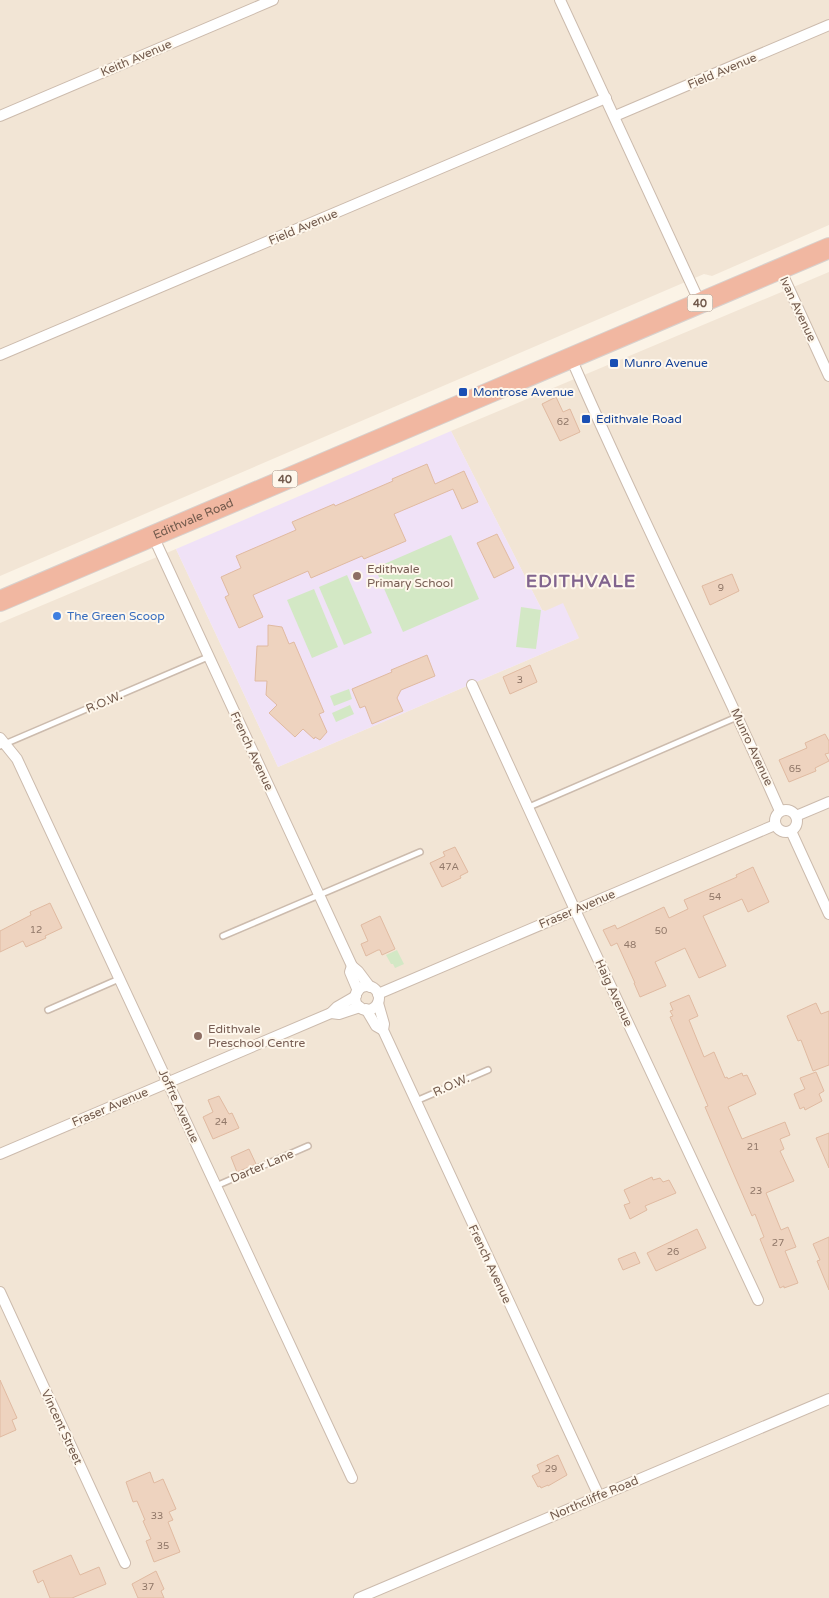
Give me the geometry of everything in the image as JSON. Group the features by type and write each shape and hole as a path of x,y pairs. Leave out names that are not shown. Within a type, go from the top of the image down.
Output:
{"highway":[{"name":"Edithvale Road","path":"0,601 829,248"}],"street":[{"name":"Keith Avenue","path":"0,116 273,0"},
{"path":"560,0 700,303"},
{"name":"Field Avenue","path":"615,116 829,25"},
{"name":"Field Avenue","path":"0,355 606,98"},
{"name":"Ivan Avenue","path":"780,269 829,376"},
{"name":"Munro Avenue","path":"571,358 618,464 738,717 780,811"},
{"name":"French Avenue","path":"153,536 352,966 375,994 384,1024 383,1030 599,1496"},
{"name":"Haig Avenue","path":"472,685 758,1300"},
{"name":"Joffre Avenue","path":"2,743 17,759 352,1478"},
{"path":"796,816 829,802"},
{"path":"789,810 796,816 796,826 791,831 780,831 775,825 775,817 780,811 789,810"},
{"name":"Fraser Avenue","path":"375,994 775,825"},
{"path":"791,831 829,914"},
{"name":"French Avenue","path":"352,966 350,972 357,994"},
{"path":"363,987 375,994 372,1009 363,1008 357,1004 357,994 363,987"},
{"name":"Fraser Avenue","path":"0,1154 331,1013 357,994"},
{"name":"French Avenue","path":"363,1008 376,1026 383,1030"},
{"name":"Fraser Avenue","path":"331,1013 339,1014 363,1008"},
{"name":"Vincent Street","path":"0,1292 125,1562"},
{"name":"Northcliffe Road","path":"359,1598 829,1399"}],"lane":[{"name":"R.O.W.","path":"2,743 208,657"},
{"path":"529,807 738,717"},
{"path":"223,936 420,852"},
{"path":"48,1010 120,979"},
{"name":"R.O.W.","path":"415,1101 488,1070"},
{"name":"Darter Lane","path":"216,1186 308,1146"}],"shaded area":[{"path":"0,0 829,0 829,225 712,276 704,274 0,576"},
{"path":"829,272 829,1598 0,1598 0,623 176,549 278,767 579,638 542,610 451,431"},
{"name":"Edithvale Primary School","path":"451,431 542,610 545,611 563,603 579,638 278,767 176,549"}],"green space":[{"path":"451,535 479,599 403,632 375,568"},
{"path":"347,575 372,633 344,645 319,587"},
{"path":"314,589 338,647 312,658 287,600"},
{"path":"521,607 541,610 536,649 516,647"},
{"path":"349,689 352,699 334,706 330,696"},
{"path":"350,705 354,714 336,722 332,713"},
{"path":"397,950 404,964 395,968 386,955"}],"building":[{"path":"556,397 563,412 570,409 580,432 560,441 542,404"},
{"path":"427,464 435,484 464,471 478,502 462,509 453,489 394,514 406,541 364,559 362,556 311,578 308,571 253,595 263,617 239,628 225,597 229,595 221,577 241,568 236,556 296,530 292,522 334,504 335,506"},
{"path":"497,534 514,568 494,578 477,543"},
{"path":"732,574 739,591 710,605 702,586"},
{"path":"268,625 282,627 289,644 294,642 324,712 319,714 327,732 320,740 315,737 314,739 303,729 295,737 269,713 277,705 266,695 267,681 255,681 257,646 268,646"},
{"path":"427,655 435,676 401,690 397,698 403,711 372,724 365,706 360,708 352,689"},
{"path":"530,665 537,682 510,694 503,677"},
{"path":"825,734 829,741 829,753 825,754 829,761 815,768 816,771 789,782 779,760 807,748 805,743"},
{"path":"455,847 468,872 460,876 461,878 442,887 430,863 445,856 443,852"},
{"path":"753,867 769,902 748,912 742,899 703,916 726,966 699,978 685,948 655,962 666,986 640,997 617,943 611,946 603,930 615,925 617,929 664,907 669,918 688,909 684,900 737,877 736,875"},
{"path":"50,903 62,928 26,947 23,941 0,952 0,931 31,915 30,912"},
{"path":"380,916 395,949 382,955 380,950 378,950 366,956 361,944 368,941 361,925"},
{"path":"689,995 698,1016 689,1020 704,1057 714,1052 725,1078 727,1077 728,1079 742,1073 743,1076 747,1075 756,1094 728,1107 742,1139 785,1122 790,1135 780,1139 784,1149 780,1151 794,1181 766,1193 781,1230 788,1227 796,1247 785,1251 798,1283 784,1288 784,1286 780,1288 760,1239 764,1237 755,1214 752,1216 732,1170 705,1107 708,1106 670,1017 673,1016 670,1011 673,1010 670,1003"},
{"path":"816,1003 821,1014 829,1011 829,1065 813,1071 801,1040 798,1041 787,1016"},
{"path":"816,1072 824,1091 819,1094 822,1101 805,1110 804,1107 800,1109 794,1094 805,1089 800,1078"},
{"path":"219,1096 229,1114 232,1113 239,1128 213,1139 203,1117 213,1112 208,1100"},
{"path":"829,1133 829,1168 816,1138"},
{"path":"249,1149 256,1164 237,1172 231,1157"},
{"path":"652,1177 653,1180 660,1178 663,1182 669,1180 676,1193 645,1206 647,1210 630,1219 624,1205 630,1203 624,1190"},
{"path":"697,1229 706,1248 656,1271 647,1253"},
{"path":"829,1237 829,1290 817,1261 820,1260 813,1244"},
{"path":"635,1252 640,1263 623,1270 618,1259"},
{"path":"0,1380 17,1418 12,1420 16,1430 0,1437"},
{"path":"558,1455 567,1475 548,1486 538,1487 532,1476 540,1472 537,1465"},
{"path":"150,1472 154,1483 163,1479 176,1509 169,1512 173,1520 168,1522 180,1552 154,1562 146,1541 151,1539 143,1521 145,1520 137,1501 133,1502 126,1482"},
{"path":"71,1555 80,1575 99,1567 106,1584 72,1598 50,1598 43,1580 38,1583 33,1571"},
{"path":"156,1571 164,1589 161,1591 164,1598 138,1598 132,1584"}],"place":[{"name":"Munro Avenue","path":"614,363"},
{"name":"Montrose Avenue","path":"463,392"},
{"name":"Edithvale Road","path":"586,419"},
{"name":"Edithvale Primary School","path":"357,576"},
{"name":"The Green Scoop","path":"57,616"},
{"name":"Edithvale Preschool Centre","path":"198,1036"}],"district":[{"name":"EDITHVALE","path":"581,581"}]}
